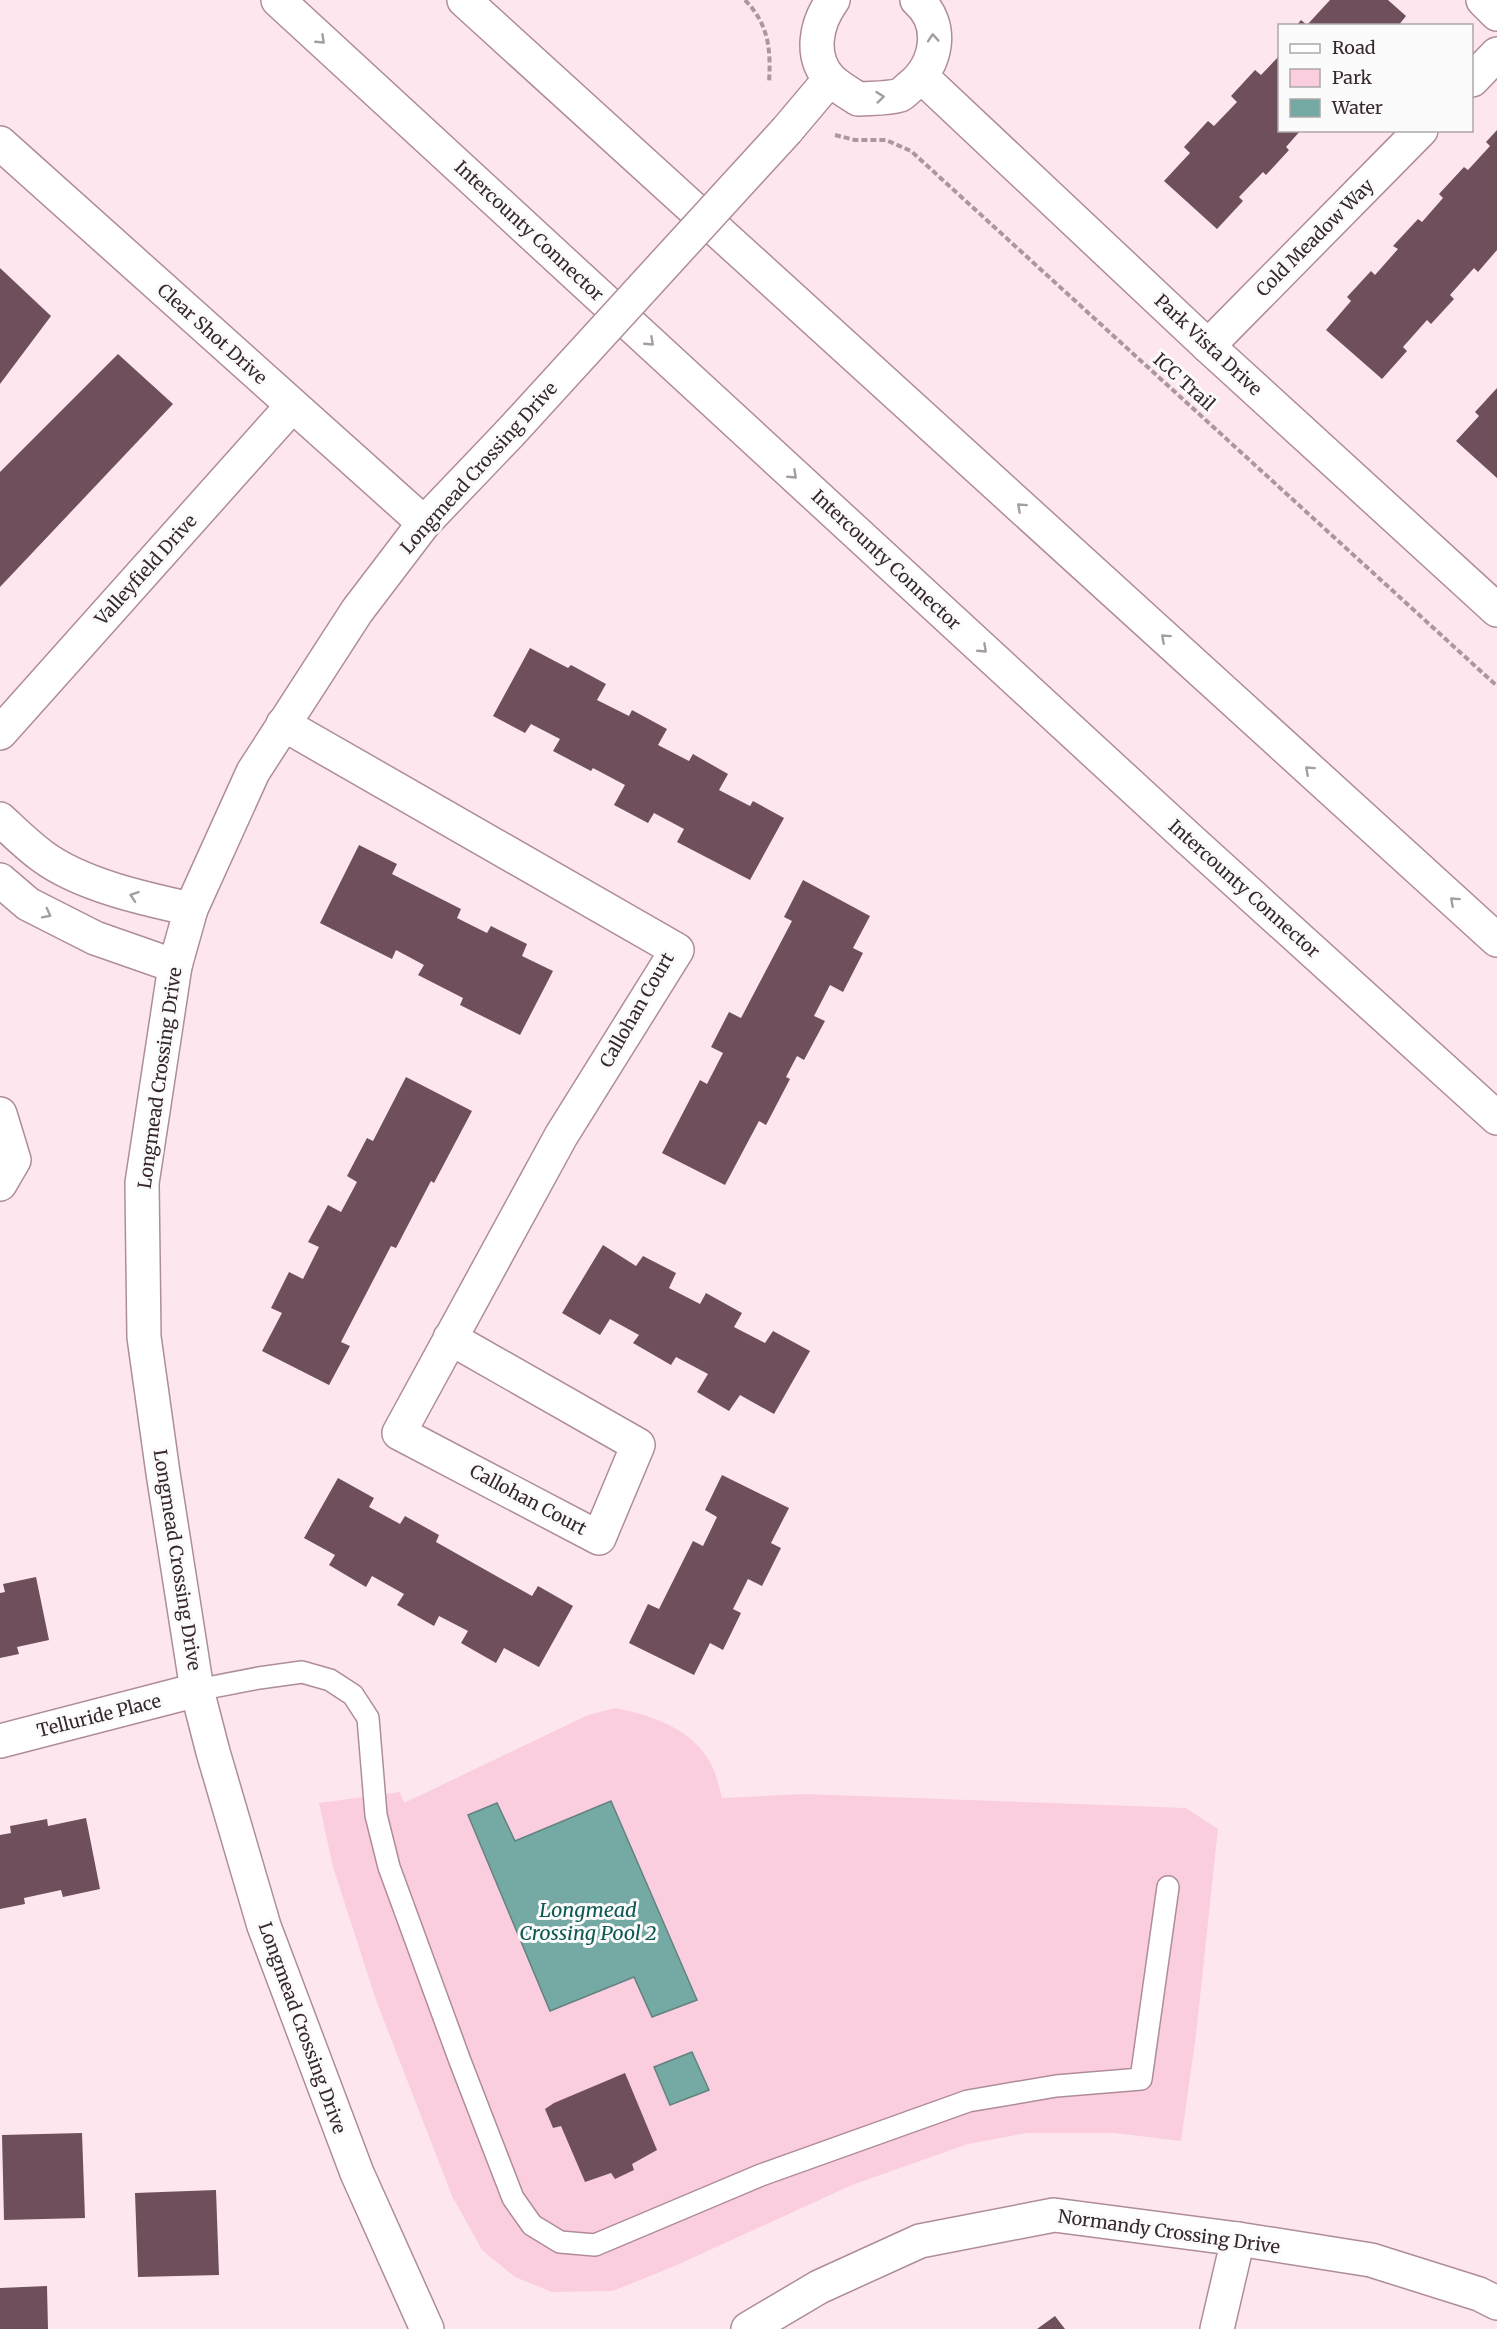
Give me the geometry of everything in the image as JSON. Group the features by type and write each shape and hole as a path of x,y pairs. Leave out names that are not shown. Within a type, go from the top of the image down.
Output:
{"main road":[{"name":"Intercounty Connector","path":"278,0 1179,830 1497,1118"},
{"path":"464,0 1497,940"},
{"path":"833,0 822,14 817,33 818,57 830,79 858,99 900,94 922,77 932,59 935,40 931,21 917,0"},
{"path":"1483,0 1497,14"},
{"path":"1473,79 1497,54"},
{"name":"Park Vista Drive","path":"922,77 1208,346 1497,610"},
{"name":"Longmead Crossing Drive","path":"428,2329 357,2173 264,1926 197,1690 144,1336 142,1183 175,966 191,909 253,772 357,611 424,523 510,433 787,130 830,79"},
{"name":"Cold Meadow Way","path":"1208,346 1419,132"},
{"name":"Clear Shot Drive","path":"0,143 424,523"},
{"name":"Valleyfield Drive","path":"0,733 292,406"},
{"name":"Callohan Court","path":"283,724 677,950 561,1136 450,1338 399,1433 599,1538 638,1445 450,1338"},
{"path":"0,819 43,857 77,875 142,899 191,909"},
{"path":"0,880 28,904 95,938 175,966"},
{"path":"0,1114 14,1160 0,1184"},
{"name":"Telluride Place","path":"0,1741 197,1690"},
{"name":"Normandy Crossing Drive","path":"748,2329 819,2287 920,2241 1054,2215 1238,2239 1371,2260 1479,2294 1497,2303"},
{"path":"1217,2329 1238,2239"}],"lane":[{"path":"197,1690 302,1672 330,1680 353,1695 368,1718 376,1815 389,1867 460,2061 513,2198 532,2225 560,2242 595,2245 761,2175 968,2101 1056,2086 1141,2079 1168,1887"}],"path":[{"path":"745,0 758,14 766,33 770,64 769,83"},
{"name":"ICC Trail","path":"835,135 855,140 886,140 911,151 1497,686"}],"green space":[{"path":"615,1708 656,1719 692,1740 710,1762 722,1798 805,1794 1186,1808 1218,1829 1196,2035 1181,2141 1114,2133 1027,2133 968,2144 852,2185 677,2265 613,2291 552,2292 515,2277 482,2250 452,2196 376,2000 333,1867 319,1803 400,1792 404,1803 588,1715"}],"water":[{"name":"Longmead Crossing Pool 2","path":"611,1801 697,2000 652,2017 634,1977 550,2011 468,1815 497,1803 515,1841"},
{"path":"692,2052 709,2090 670,2105 654,2067"}],"building":[{"path":"1330,0 1388,0 1406,16 1400,24 1308,24"},
{"path":"1278,57 1278,132 1299,132 1286,147 1289,150 1266,175 1263,172 1239,197 1243,201 1217,229 1164,181 1190,153 1184,147 1208,121 1214,126 1237,102 1231,96 1255,70 1261,75"},
{"path":"1497,130 1497,250 1478,272 1474,268 1450,295 1454,299 1431,324 1427,320 1403,347 1407,351 1382,379 1326,330 1351,301 1347,297 1371,271 1375,275 1398,249 1393,246 1418,219 1422,222 1443,198 1439,194 1464,167 1468,170 1490,146 1486,142"},
{"path":"0,268 51,316 0,384"},
{"path":"118,354 173,404 0,587 0,472"},
{"path":"1497,388 1497,478 1456,441 1479,416 1475,412"},
{"path":"530,648 568,668 571,665 606,684 597,700 629,716 632,710 667,729 658,745 689,761 693,754 728,774 719,790 750,806 753,801 784,818 750,880 677,842 684,829 654,813 648,823 614,805 625,785 593,768 591,771 553,751 560,739 531,724 525,733 493,716"},
{"path":"359,845 397,864 392,874 461,909 457,918 487,933 491,926 527,944 522,956 553,971 520,1035 460,1005 463,998 418,975 424,965 396,950 392,959 320,923"},
{"path":"803,880 870,916 853,948 863,953 843,992 830,985 814,1016 825,1021 804,1060 797,1056 786,1077 790,1079 766,1125 759,1121 725,1185 662,1153 700,1080 707,1084 723,1053 711,1047 729,1012 741,1018 792,921 784,917"},
{"path":"406,1077 472,1111 434,1183 431,1181 396,1248 391,1246 341,1342 350,1346 329,1385 262,1351 282,1313 271,1308 289,1272 303,1279 319,1247 308,1242 328,1205 341,1212 357,1182 347,1176 367,1138 373,1141"},
{"path":"603,1245 636,1266 643,1256 676,1273 669,1288 700,1304 706,1293 742,1313 734,1327 765,1343 773,1331 810,1351 774,1414 740,1395 729,1411 697,1392 708,1374 676,1357 671,1365 633,1343 639,1335 610,1319 600,1335 562,1313"},
{"path":"722,1475 789,1508 771,1543 781,1548 762,1586 748,1579 733,1609 741,1613 723,1650 710,1643 694,1675 629,1643 648,1604 659,1609 693,1541 703,1546 717,1517 705,1510"},
{"path":"338,1478 374,1498 369,1507 400,1524 405,1516 439,1535 436,1542 532,1596 538,1586 573,1606 539,1667 504,1648 496,1663 461,1643 468,1631 439,1616 434,1626 397,1605 404,1594 372,1576 366,1587 329,1565 335,1555 304,1538"},
{"path":"36,1577 49,1640 17,1647 19,1654 0,1658 0,1593 5,1592 3,1584"},
{"path":"86,1818 100,1889 63,1897 61,1890 24,1898 25,1904 0,1909 0,1835 11,1833 10,1826 47,1819 48,1826"},
{"path":"625,2073 657,2150 632,2164 634,2170 615,2179 611,2173 585,2182 561,2126 553,2128 545,2109"},
{"path":"82,2133 85,2218 4,2220 2,2135"},
{"path":"216,2190 219,2275 138,2277 135,2193"},
{"path":"47,2286 48,2329 0,2329 0,2288"},
{"path":"1055,2316 1065,2329 1037,2329"}]}
